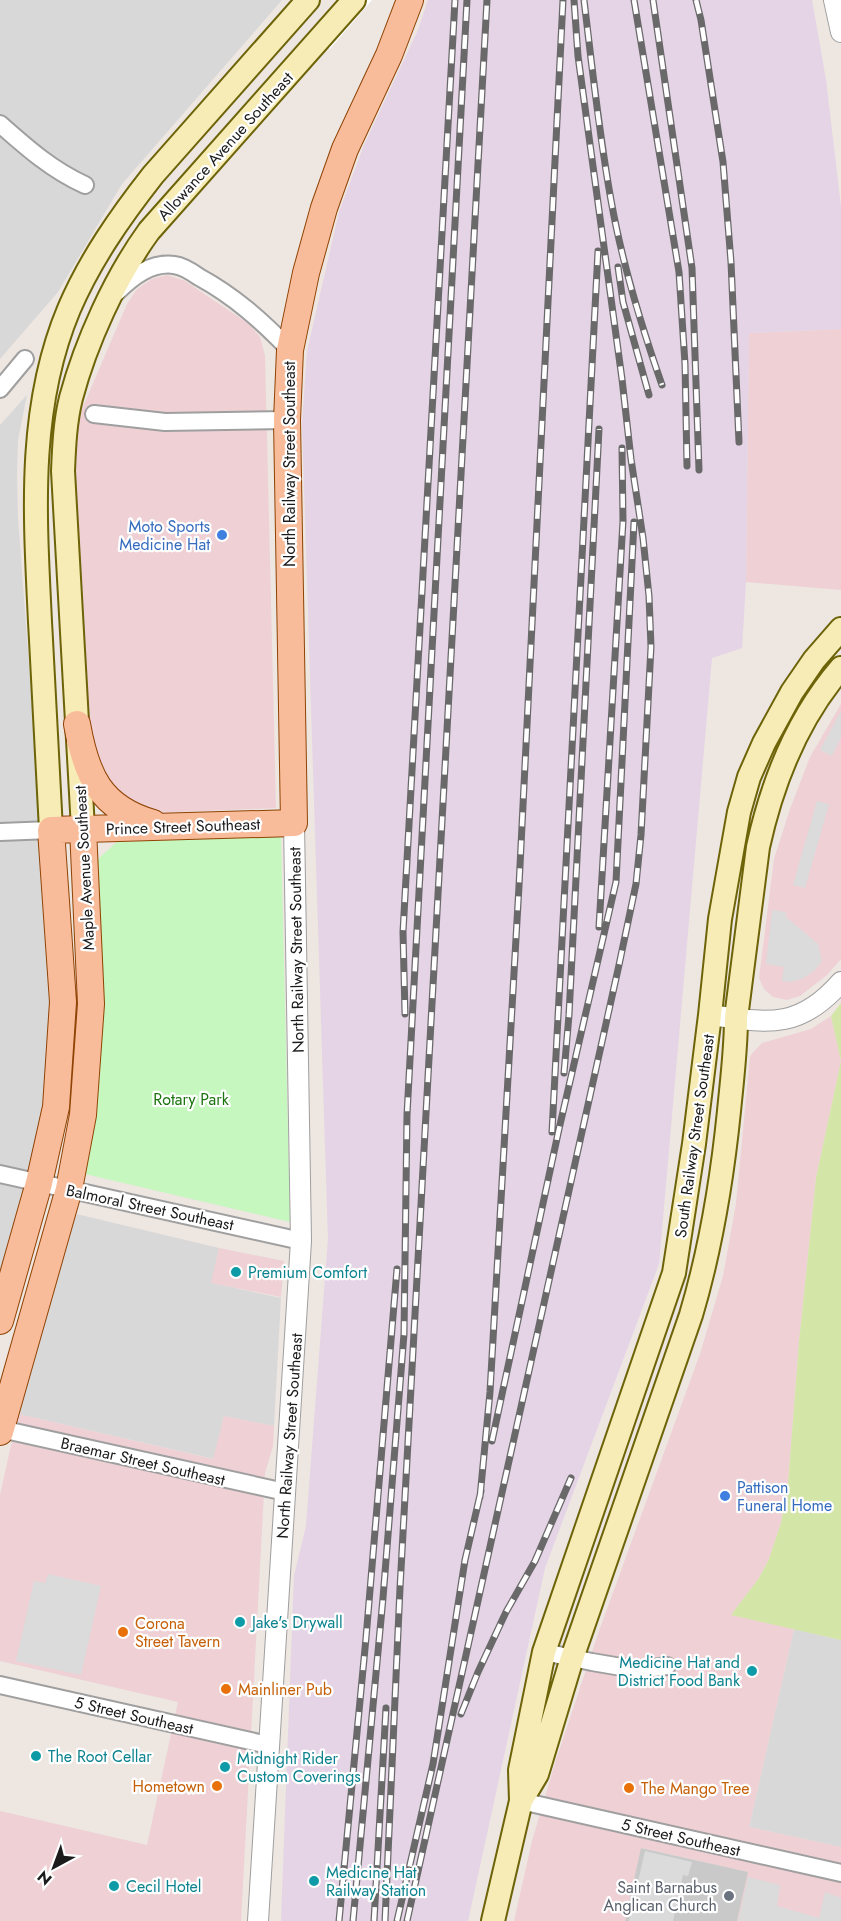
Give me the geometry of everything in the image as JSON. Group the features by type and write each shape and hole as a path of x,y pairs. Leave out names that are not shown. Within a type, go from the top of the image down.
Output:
{"main road":[{"name":"Allowance Avenue Southeast","path":"90,267 109,235 153,175 308,0"},
{"name":"Allowance Avenue Southeast","path":"108,302 149,231 354,0"},
{"name":"North Railway Street Southeast","path":"294,823 286,420 290,350 306,273 324,207 345,149 389,55 410,0"},
{"name":"Maple Avenue Southeast","path":"0,1320 39,1183 56,1107 63,1002 34,514 38,437 42,403 52,358 69,310 90,267"},
{"name":"Maple Avenue Southeast","path":"1,1431 69,1189 83,1115 91,1004 63,471 66,424 71,399 82,363 108,302"},
{"name":"South Railway Street Southeast","path":"493,1921 521,1801 520,1770 544,1652 674,1272 685,1206 722,908 737,821 749,777 764,743 792,692 814,660 841,629"},
{"name":"South Railway Street Southeast","path":"521,1801 537,1774 572,1658 692,1315 702,1278 722,1175 736,1044 736,1018 763,822 787,755 811,711 841,668"},
{"path":"77,724 86,764 106,798 128,814 165,827"},
{"name":"Prince Street Southeast","path":"51,830 294,823"}],"street":[{"path":"834,0 840,24"},
{"path":"0,124 40,159 65,176 85,185"},
{"path":"108,302 135,276 152,267 174,265 183,267 250,311 290,350"},
{"path":"0,389 25,360"},
{"path":"94,414 165,422 286,420"},
{"name":"North Railway Street Southeast","path":"258,1921 301,1241 294,823"},
{"name":"Prince Street Southeast","path":"0,832 51,830"},
{"path":"710,1015 768,1022 783,1020 798,1016 826,998 841,982"},
{"name":"Balmoral Street Southeast","path":"0,1174 301,1241"},
{"name":"Braemar Street Southeast","path":"1,1431 285,1492"},
{"path":"544,1652 639,1670 667,1665"},
{"name":"5 Street Southeast","path":"0,1685 268,1745"},
{"name":"5 Street Southeast","path":"521,1801 841,1874"}],"shaded area":[{"path":"0,0 282,0 122,184 58,292 0,359"},
{"path":"428,0 812,0 826,80 841,207 841,329 749,333 746,582 742,648 712,658 659,1264 545,1568 468,1921 281,1921 294,1576 306,1526 328,1239 302,424 307,351 339,212 364,145 418,30"},
{"path":"167,275 185,281 249,324 260,337 265,356 276,808 157,813 140,810 110,789 89,738 72,478 74,447 82,409 127,304 137,289 152,279"},
{"path":"841,329 841,590 746,582 749,333"},
{"path":"27,395 18,440 18,518 53,987 45,1092 35,1149 0,1284 0,425"},
{"path":"841,704 841,959 827,975 800,996 787,1000 773,997 764,989 759,978 774,859 810,757"},
{"path":"841,711 841,737 832,756 820,750"},
{"path":"817,801 829,804 805,888 793,885"},
{"path":"772,910 786,912 786,917 818,944 822,961 814,971 802,979 791,982 782,981 784,967 766,964"},
{"path":"831,1016 841,1061 816,1178 799,1342 788,1484 781,1523 769,1559 759,1578 732,1614 794,1629 749,1827 841,1847 841,1921 737,1921 747,1872 642,1848 625,1921 514,1921 532,1841 556,1760 599,1631 700,1354 723,1276 736,1204 750,1056 762,1043 811,1029"},
{"path":"72,1213 219,1248 212,1283 281,1298 274,1426 224,1416 214,1459 18,1414"},
{"path":"219,1248 284,1261 281,1297 211,1283"},
{"path":"18,1414 213,1459 224,1416 274,1426 273,1446 265,1473 241,1921 0,1921 0,1811 147,1845 178,1702 0,1661 0,1495"},
{"path":"48,1574 101,1586 81,1675 16,1661 34,1581 45,1583"},
{"path":"794,1629 841,1640 841,1847 749,1827"},
{"path":"641,1848 748,1872 737,1921 625,1921"},
{"path":"645,1851 692,1862 688,1876 683,1875 673,1921 629,1921"},
{"path":"748,1877 780,1885 777,1906 819,1918 825,1892 841,1898 841,1921 738,1921"}],"green space":[{"name":"Rotary Park","path":"281,836 290,1222 85,1174 99,1003 98,859 117,842"},
{"path":"841,1003 841,1061 831,1016"},
{"path":"841,1061 841,1640 731,1615 759,1578 769,1559 781,1523 788,1484 799,1342 816,1178"}],"pier":[{"path":"338,0 372,0 330,49 311,32"}],"railway":[{"path":"405,1014 403,932 455,0"},
{"path":"353,1921 383,1598 404,1334 407,1115 467,0"},
{"path":"385,1921 400,1588 487,0"},
{"path":"480,1497 490,1392 519,886 563,0"},
{"path":"407,1921 619,965 636,884 641,835 651,647 649,596 578,56 574,0"},
{"path":"584,0 599,125 615,224 633,294 662,385"},
{"path":"634,0 679,272 685,364 687,466"},
{"path":"653,0 692,268 699,470"},
{"path":"696,0 723,162 731,262 739,442"},
{"path":"552,1132 598,251"},
{"path":"618,267 623,302 649,395"},
{"path":"564,1073 569,1015 599,429"},
{"path":"599,927 623,521 622,448"},
{"path":"492,1441 559,1129 616,882 634,522"},
{"path":"339,1921 366,1638 397,1269"},
{"path":"461,1714 506,1612 535,1561 571,1478"},
{"path":"397,1921 433,1764 465,1560 481,1491"},
{"path":"374,1921 386,1708"}],"place":[{"name":"Moto Sports Medicine Hat","path":"222,535"},
{"name":"Premium Comfort","path":"236,1272"},
{"name":"Pattison Funeral Home","path":"725,1496"},
{"name":"Jake's Drywall","path":"240,1622"},
{"name":"Corona Street Tavern","path":"123,1632"},
{"name":"Medicine Hat and District Food Bank","path":"752,1671"},
{"name":"Mainliner Pub","path":"226,1689"},
{"name":"The Root Cellar","path":"36,1756"},
{"name":"Midnight Rider Custom Coverings","path":"225,1767"},
{"name":"Hometown","path":"217,1786"},
{"name":"The Mango Tree","path":"629,1788"},
{"name":"Medicine Hat Railway Station","path":"314,1881"},
{"name":"Cecil Hotel","path":"114,1886"},
{"name":"Saint Barnabus Anglican Church","path":"729,1896"}]}
